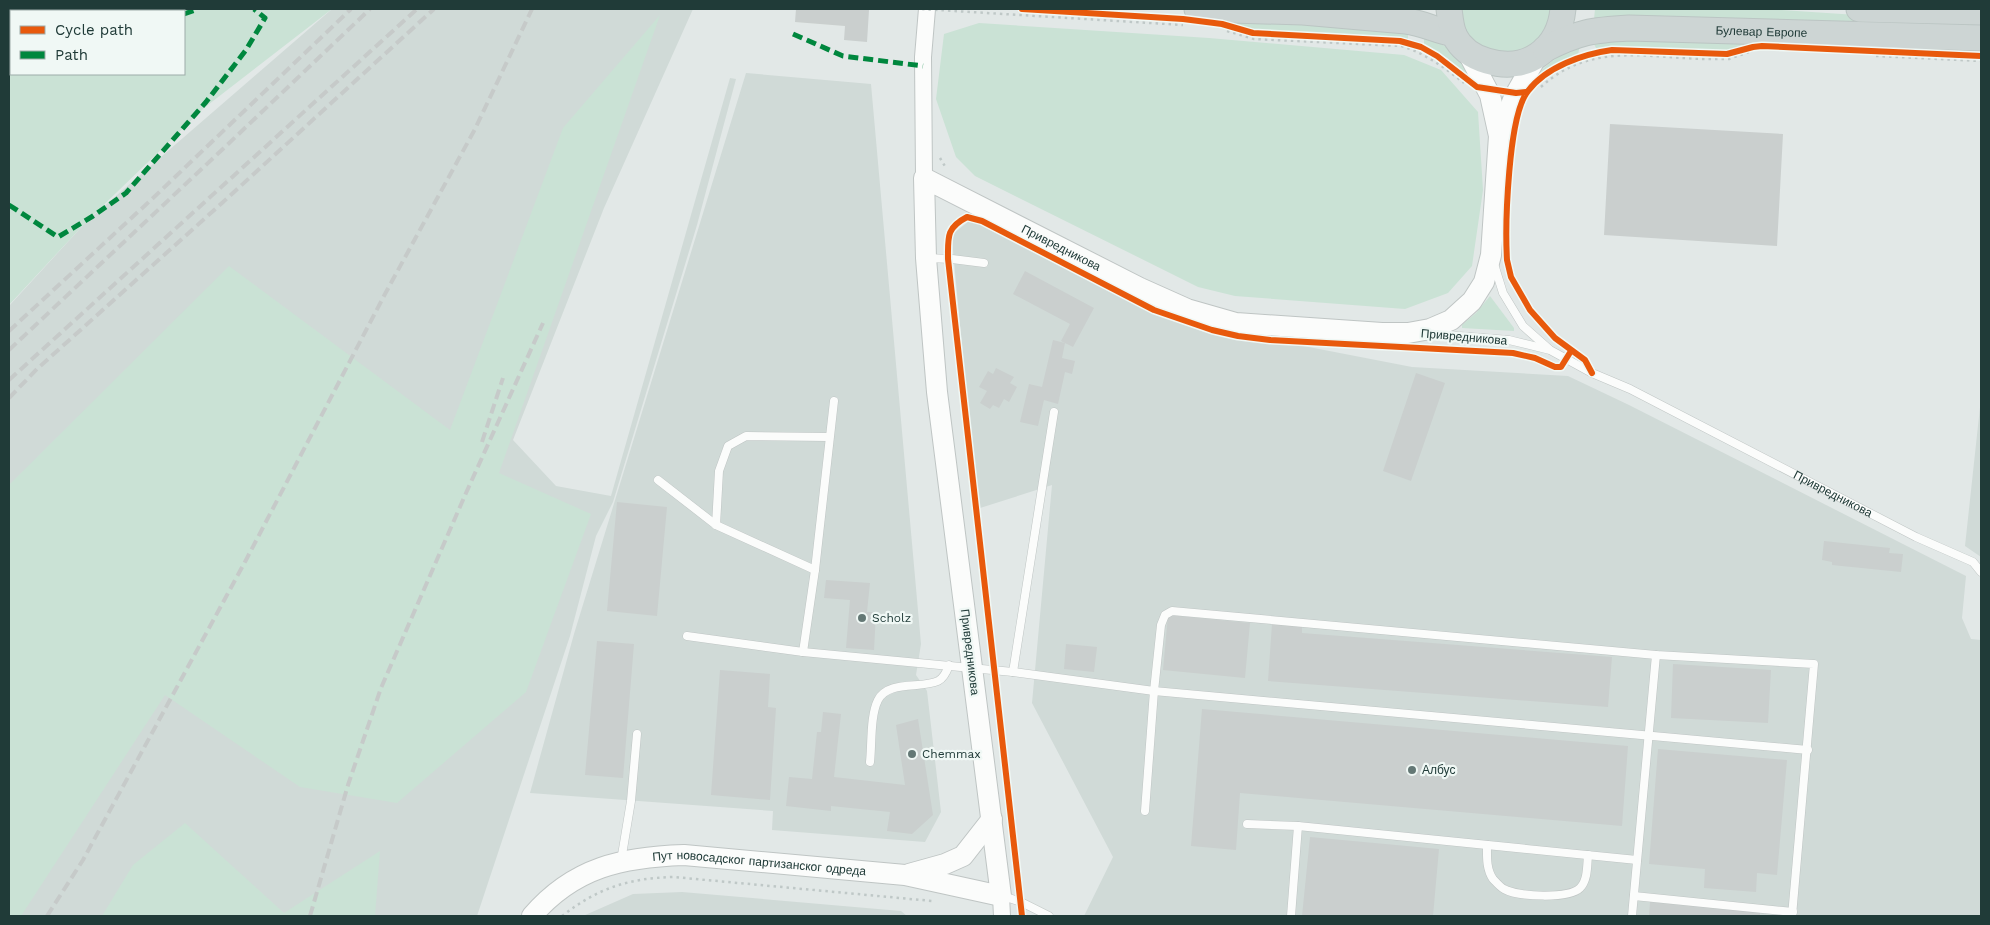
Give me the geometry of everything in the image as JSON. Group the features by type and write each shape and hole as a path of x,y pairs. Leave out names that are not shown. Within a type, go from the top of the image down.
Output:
{"main road":[{"path":"1449,9 1461,43"},
{"path":"1541,53 1556,36 1563,9"},
{"path":"1858,9 1981,12"},
{"name":"Булевар Европе","path":"1189,18 1303,12 1421,23 1461,43 1477,58 1499,65 1519,64 1572,36 1590,31 1629,28 1981,38"}],"street":[{"name":"Привредникова","path":"927,9 923,57 926,258 937,392 992,819 1002,916"},
{"path":"1408,332 1430,329 1451,320 1472,301 1484,282 1491,255 1499,136 1489,92 1461,43"},
{"path":"1499,136 1516,93 1541,53"},
{"name":"Привредникова","path":"924,178 1140,288 1187,309 1236,323 1382,333 1408,332"},
{"path":"905,875 926,870 963,856 992,819"},
{"name":"Пут новосадског партизанског одреда","path":"532,916 566,884 594,870 621,861 651,856 684,855 905,875 1001,896"}],"lane":[{"path":"1491,255 1502,293 1524,326 1550,350"},
{"path":"926,258 984,263"},
{"name":"Привредникова","path":"1408,332 1509,340 1550,350 1592,373 1630,389 1916,537 1973,562 1981,572"},
{"path":"803,652 815,570 834,401"},
{"path":"1013,672 1054,412"},
{"path":"716,525 719,471 728,446 746,436 829,437"},
{"path":"658,480 716,525 815,570"},
{"path":"1145,811 1161,625 1165,615 1172,611 1656,655 1814,664 1793,914 1634,896"},
{"path":"688,636 803,652 972,667 1154,691 1808,750"},
{"path":"1632,916 1656,655"},
{"path":"870,762 875,710 878,699 885,692 898,687 939,680 950,665"},
{"path":"621,861 631,800 637,734"},
{"path":"1247,824 1298,826 1637,860"},
{"path":"1291,916 1298,826"},
{"path":"1487,845 1488,866 1492,878 1502,889 1514,893 1572,894 1581,887 1585,880 1588,855"},
{"path":"1001,896 1021,902 1049,916"}],"path":[{"path":"922,9 1189,18"},
{"path":"1022,9 1189,18"},
{"path":"1222,27 1252,33 1400,41 1429,51 1450,64 1473,84 1489,92"},
{"path":"1540,88 1551,77 1599,57 1622,55 1729,59 1753,49"},
{"path":"1516,93 1526,92 1550,72 1567,63 1598,52 1623,50 1727,54 1753,49"},
{"path":"1874,54 1981,56"},
{"path":"1874,54 1981,61"},
{"path":"938,155 947,170"},
{"path":"562,916 582,901 606,889 629,881 674,877 939,902"}],"shaded area":[{"path":"332,9 693,9 604,208 513,440 556,486 611,496 730,78 736,79 697,225 613,502 596,536 570,636 477,916 9,916 9,306 87,221"},
{"path":"746,73 871,84 921,644 916,675 927,691 941,812 925,842 772,830 773,811 530,793 574,634"},
{"path":"969,221 978,222 1210,328 1412,367 1568,376 1966,576 1962,618 1971,639 1981,640 1981,916 1084,916 1113,857 1032,703 1052,485 977,509 953,250 953,234"},
{"path":"1981,398 1981,557 1965,546"},
{"path":"682,892 901,911 907,916 583,916 633,894"}],"green space":[{"path":"9,9 332,9 204,108 87,221 9,305"},
{"path":"1459,9 1552,9 1547,30 1537,43 1524,51 1509,55 1479,47 1468,36 1461,22"},
{"path":"1595,9 1767,9 1917,19 1917,30 1594,19"},
{"path":"660,15 499,473 591,514 526,692 397,803 300,787 165,695 21,916 9,916 9,485 229,266 450,430 563,128"},
{"path":"1218,19 1408,31 1408,40 1255,31"},
{"path":"979,23 1209,38 1404,55 1441,70 1478,112 1483,190 1472,266 1448,293 1405,309 1235,296 1198,287 975,176 956,157 936,99 944,34"},
{"path":"1424,35 1446,47 1459,57 1471,78 1447,58 1424,45"},
{"path":"1607,37 1749,42 1728,51 1621,47 1597,50 1593,42"},
{"path":"1580,44 1578,55 1548,70 1527,86 1551,62"},
{"path":"1490,296 1514,328 1514,331 1462,328 1462,325 1476,313"},
{"path":"185,823 284,913 380,851 375,916 102,916 133,865"}],"building":[{"path":"796,9 869,10 867,42 844,40 845,26 795,22"},
{"path":"1610,124 1783,134 1777,246 1604,235"},
{"path":"1025,271 1094,308 1073,347 1061,341 1070,324 1013,294"},
{"path":"1053,340 1065,343 1062,358 1075,361 1072,374 1065,372 1058,404 1044,400 1038,426 1020,422 1029,384 1042,387"},
{"path":"996,368 1014,377 1010,383 1017,387 1009,402 1004,399 999,408 993,405 990,409 980,403 987,391 979,387 988,371 993,374"},
{"path":"1416,373 1445,383 1411,481 1383,471"},
{"path":"617,502 667,507 657,616 607,611"},
{"path":"1824,541 1890,548 1889,553 1903,554 1901,572 1832,565 1832,562 1822,560"},
{"name":"Scholz","path":"826,580 870,583 867,612 876,612 874,650 846,648 850,600 824,598"},
{"path":"1168,615 1250,623 1245,678 1163,670"},
{"path":"1272,624 1302,626 1302,633 1612,657 1608,707 1268,681"},
{"path":"597,641 634,644 623,778 585,775"},
{"path":"1066,644 1097,647 1094,672 1064,669"},
{"path":"1673,664 1771,670 1768,723 1671,718"},
{"path":"720,670 770,674 768,707 776,708 770,800 711,795"},
{"name":"Албус","path":"1202,709 1628,746 1622,826 1240,793 1236,850 1191,846"},
{"name":"Chemmax","path":"823,712 841,714 834,777 905,785 896,725 918,719 933,815 912,834 887,831 890,812 831,806 831,811 786,806 789,777 812,779 817,732 821,732"},
{"path":"1658,749 1787,760 1777,875 1757,873 1756,892 1704,888 1705,869 1649,864"},
{"path":"1310,837 1439,849 1433,916 1302,916"},
{"path":"1650,902 1760,912 1760,916 1649,916"}],"railway":[{"path":"9,331 152,199 351,9"},
{"path":"9,350 370,9"},
{"path":"9,380 417,9"},
{"path":"9,398 37,369 434,9"},
{"path":"47,916 83,860 246,560 385,294 475,129 532,9"},
{"path":"310,916 348,785 381,688 543,323"},
{"path":"482,442 503,378"}],"marked path":[{"path":"185,14 198,9"},
{"path":"9,205 58,237 126,193 206,102 246,50 265,18 254,9"},
{"path":"793,34 843,56 923,66"}],"cycle path":[{"path":"1022,9 1183,19 1222,24 1253,33 1400,41 1421,47 1437,56 1477,87 1516,93 1526,92"},
{"path":"1592,373 1585,360 1555,338 1530,310 1511,277 1507,260 1507,198 1516,123 1521,104 1528,91 1545,75 1577,58 1612,50 1727,54 1762,46 1981,56"},
{"path":"1022,916 948,259 948,239 955,225 967,217 982,221 1154,310 1212,330 1238,336 1270,340 1513,353 1535,358 1555,367 1561,367 1571,351"}],"place":[{"name":"Scholz","path":"862,618"},
{"name":"Chemmax","path":"912,754"},
{"name":"Албус","path":"1412,770"}]}
